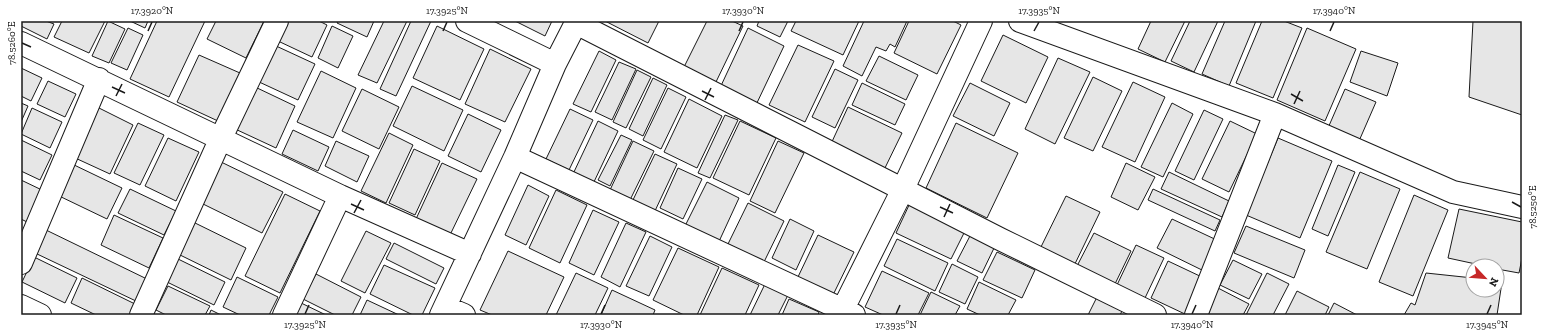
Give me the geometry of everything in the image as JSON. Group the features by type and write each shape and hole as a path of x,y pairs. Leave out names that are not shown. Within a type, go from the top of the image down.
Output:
{"street":[{"path":"141,315 220,140 277,21"},
{"path":"467,21 555,64"},
{"path":"515,157 846,313 981,21"},
{"path":"1020,21 1275,114 1453,192 1522,207"},
{"path":"450,312 470,254 515,157 555,64 576,22 1000,239 1155,315"},
{"path":"21,43 99,79 220,140 470,254"},
{"path":"21,263 99,79"},
{"path":"1196,315 1275,114"},
{"path":"284,315 340,196"},
{"path":"21,306 40,315"}],"building":[{"path":"21,21 46,21 54,24 47,39 21,26"},
{"path":"62,21 105,21 89,53 54,37"},
{"path":"108,21 125,29 109,63 92,56"},
{"path":"130,21 148,21 145,28"},
{"path":"157,21 205,21 169,97 130,79"},
{"path":"216,21 264,21 246,58 207,39"},
{"path":"287,21 319,21 327,25 312,57 278,41"},
{"path":"338,21 374,21 367,37 337,23"},
{"path":"384,21 407,21 377,83 358,75"},
{"path":"411,21 431,21 396,96 380,89"},
{"path":"515,21 552,21 545,36"},
{"path":"605,21 659,21 648,43"},
{"path":"707,21 732,21 743,26 715,84 683,69"},
{"path":"759,21 788,21 780,37 757,26"},
{"path":"796,21 859,21 843,55 791,31"},
{"path":"864,21 907,21 895,47 890,44 886,51 876,47 862,76 843,66"},
{"path":"909,21 953,21 961,25 937,74 894,53"},
{"path":"1151,21 1185,21 1165,62 1138,49"},
{"path":"1190,21 1218,21 1194,72 1171,61"},
{"path":"1225,21 1256,21 1229,86 1202,74"},
{"path":"1262,21 1284,21 1302,28 1273,98 1236,83"},
{"path":"1473,21 1522,21 1522,115 1469,97"},
{"path":"332,26 353,36 338,68 318,58"},
{"path":"437,26 484,49 460,100 413,78"},
{"path":"128,28 143,35 127,70 111,63"},
{"path":"748,28 784,46 755,107 719,90"},
{"path":"1307,28 1356,49 1325,121 1277,100"},
{"path":"1003,35 1048,57 1026,103 981,81"},
{"path":"274,45 315,64 298,100 257,81"},
{"path":"798,45 834,61 805,122 769,105"},
{"path":"490,49 531,69 505,122 465,104"},
{"path":"599,51 616,60 591,112 573,104"},
{"path":"1361,51 1398,63 1387,96 1350,82"},
{"path":"199,55 240,73 218,121 177,102"},
{"path":"879,56 918,75 906,100 866,81"},
{"path":"1058,58 1090,72 1055,144 1025,129"},
{"path":"619,62 636,69 612,120 595,112"},
{"path":"21,68 42,78 31,101 21,96"},
{"path":"835,69 858,80 835,128 812,117"},
{"path":"637,70 651,77 626,128 613,122"},
{"path":"321,71 356,88 333,138 297,122"},
{"path":"1093,77 1122,91 1093,151 1064,138"},
{"path":"653,78 667,85 643,136 629,129"},
{"path":"48,81 76,94 65,117 37,104"},
{"path":"1133,82 1165,97 1135,162 1102,147"},
{"path":"862,83 905,104 895,125 852,105"},
{"path":"970,83 1010,103 994,136 953,116"},
{"path":"253,86 295,106 276,148 233,128"},
{"path":"412,86 463,110 444,151 393,126"},
{"path":"668,88 686,97 661,149 643,140"},
{"path":"362,89 399,107 379,149 342,131"},
{"path":"1345,89 1376,102 1359,141 1328,128"},
{"path":"689,99 722,116 697,168 664,152"},
{"path":"21,103 28,106 21,122"},
{"path":"1172,103 1193,114 1163,177 1141,167"},
{"path":"97,107 133,125 110,174 73,157"},
{"path":"848,107 902,133 883,172 830,146"},
{"path":"32,108 62,122 50,148 21,134"},
{"path":"570,109 593,120 569,170 546,159"},
{"path":"1204,110 1223,119 1194,180 1175,171"},
{"path":"468,114 501,130 481,172 448,156"},
{"path":"725,115 738,120 710,178 698,173"},
{"path":"598,121 618,131 593,184 573,174"},
{"path":"740,121 776,138 749,195 713,178"},
{"path":"1230,121 1257,134 1229,192 1202,179"},
{"path":"138,123 164,135 140,185 114,173"},
{"path":"956,123 1018,153 987,218 926,188"},
{"path":"293,130 329,147 318,171 282,154"},
{"path":"389,133 413,145 386,203 361,191"},
{"path":"621,135 632,140 610,186 598,180"},
{"path":"168,138 199,152 176,201 145,186"},
{"path":"1278,138 1332,161 1300,238 1246,215"},
{"path":"21,140 52,155 40,180 21,171"},
{"path":"336,141 369,156 357,182 325,166"},
{"path":"633,141 654,151 630,200 610,190"},
{"path":"778,141 804,153 775,213 750,201"},
{"path":"414,149 440,161 415,215 389,203"},
{"path":"655,154 677,164 654,213 632,202"},
{"path":"219,161 283,192 262,233 199,202"},
{"path":"70,163 122,188 107,219 55,194"},
{"path":"442,163 477,179 450,235 416,219"},
{"path":"1126,163 1155,177 1138,210 1111,197"},
{"path":"1338,165 1355,172 1328,236 1312,229"},
{"path":"678,168 702,179 683,219 660,208"},
{"path":"1169,172 1229,201 1222,217 1161,189"},
{"path":"1360,172 1400,189 1367,269 1326,252"},
{"path":"21,180 44,191 29,223 21,219"},
{"path":"707,182 739,198 716,248 682,232"},
{"path":"528,185 549,196 526,245 505,235"},
{"path":"130,189 176,211 164,235 118,213"},
{"path":"1153,189 1220,220 1215,231 1148,200"},
{"path":"556,190 587,205 560,263 529,248"},
{"path":"285,194 320,211 280,293 245,276"},
{"path":"1414,195 1448,210 1413,296 1379,282"},
{"path":"1066,196 1100,212 1072,270 1038,253"},
{"path":"748,203 784,221 764,262 728,244"},
{"path":"910,203 966,229 951,259 896,233"},
{"path":"1459,209 1522,222 1522,258 1519,273 1505,270 1505,258 1465,258 1465,262 1448,258"},
{"path":"593,210 619,222 594,275 569,263"},
{"path":"114,215 163,238 149,268 101,245"},
{"path":"790,219 814,231 796,270 772,258"},
{"path":"1172,219 1221,242 1206,272 1157,248"},
{"path":"191,221 246,248 231,280 176,253"},
{"path":"626,223 646,232 620,287 601,277"},
{"path":"1246,226 1305,250 1294,278 1234,253"},
{"path":"46,230 149,280 138,302 35,253"},
{"path":"366,231 391,243 365,293 341,281"},
{"path":"1094,233 1131,251 1114,286 1076,268"},
{"path":"971,234 995,246 982,273 957,261"},
{"path":"818,235 854,252 833,295 797,279"},
{"path":"650,236 672,247 649,296 626,286"},
{"path":"897,239 948,263 935,291 884,266"},
{"path":"394,243 444,268 436,284 386,259"},
{"path":"1136,245 1164,258 1145,298 1117,285"},
{"path":"678,248 719,267 697,315 684,315 653,300"},
{"path":"508,251 564,277 546,315 492,315 480,310"},
{"path":"997,252 1035,270 1022,298 983,280"},
{"path":"34,257 77,278 65,303 22,282"},
{"path":"176,258 225,282 214,305 165,281"},
{"path":"1233,260 1262,274 1249,299 1220,285"},
{"path":"1168,261 1204,278 1187,315 1151,298"},
{"path":"952,264 978,277 965,304 939,292"},
{"path":"384,265 435,288 422,315 413,315 370,294"},
{"path":"722,268 759,285 745,315 700,315"},
{"path":"882,271 929,293 918,315 883,315 865,307"},
{"path":"576,273 608,288 595,315 556,315"},
{"path":"1267,273 1289,284 1273,315 1246,315"},
{"path":"1426,273 1465,277 1465,298 1500,298 1497,315 1404,315 1411,303 1415,305"},
{"path":"316,274 361,297 352,315 335,315 303,299"},
{"path":"237,277 278,297 269,315 240,315 223,307"},
{"path":"82,278 135,304 130,315 96,315 71,303"},
{"path":"979,282 1016,300 1008,315 980,315 967,309"},
{"path":"765,284 788,295 778,315 750,315"},
{"path":"168,286 210,306 205,315 166,315 156,310"},
{"path":"1216,287 1249,304 1243,315 1202,315"},
{"path":"612,290 655,310 653,315 601,315"},
{"path":"1297,291 1329,307 1325,315 1285,315"},
{"path":"931,292 960,306 955,315 920,315"},
{"path":"1099,293 1125,305 1120,315 1088,315"},
{"path":"789,299 819,312 818,315 782,315"},
{"path":"367,300 399,315 360,315"},
{"path":"299,302 326,315 293,315"},
{"path":"1334,303 1357,315 1328,315"},
{"path":"211,310 221,315 209,315"}]}
